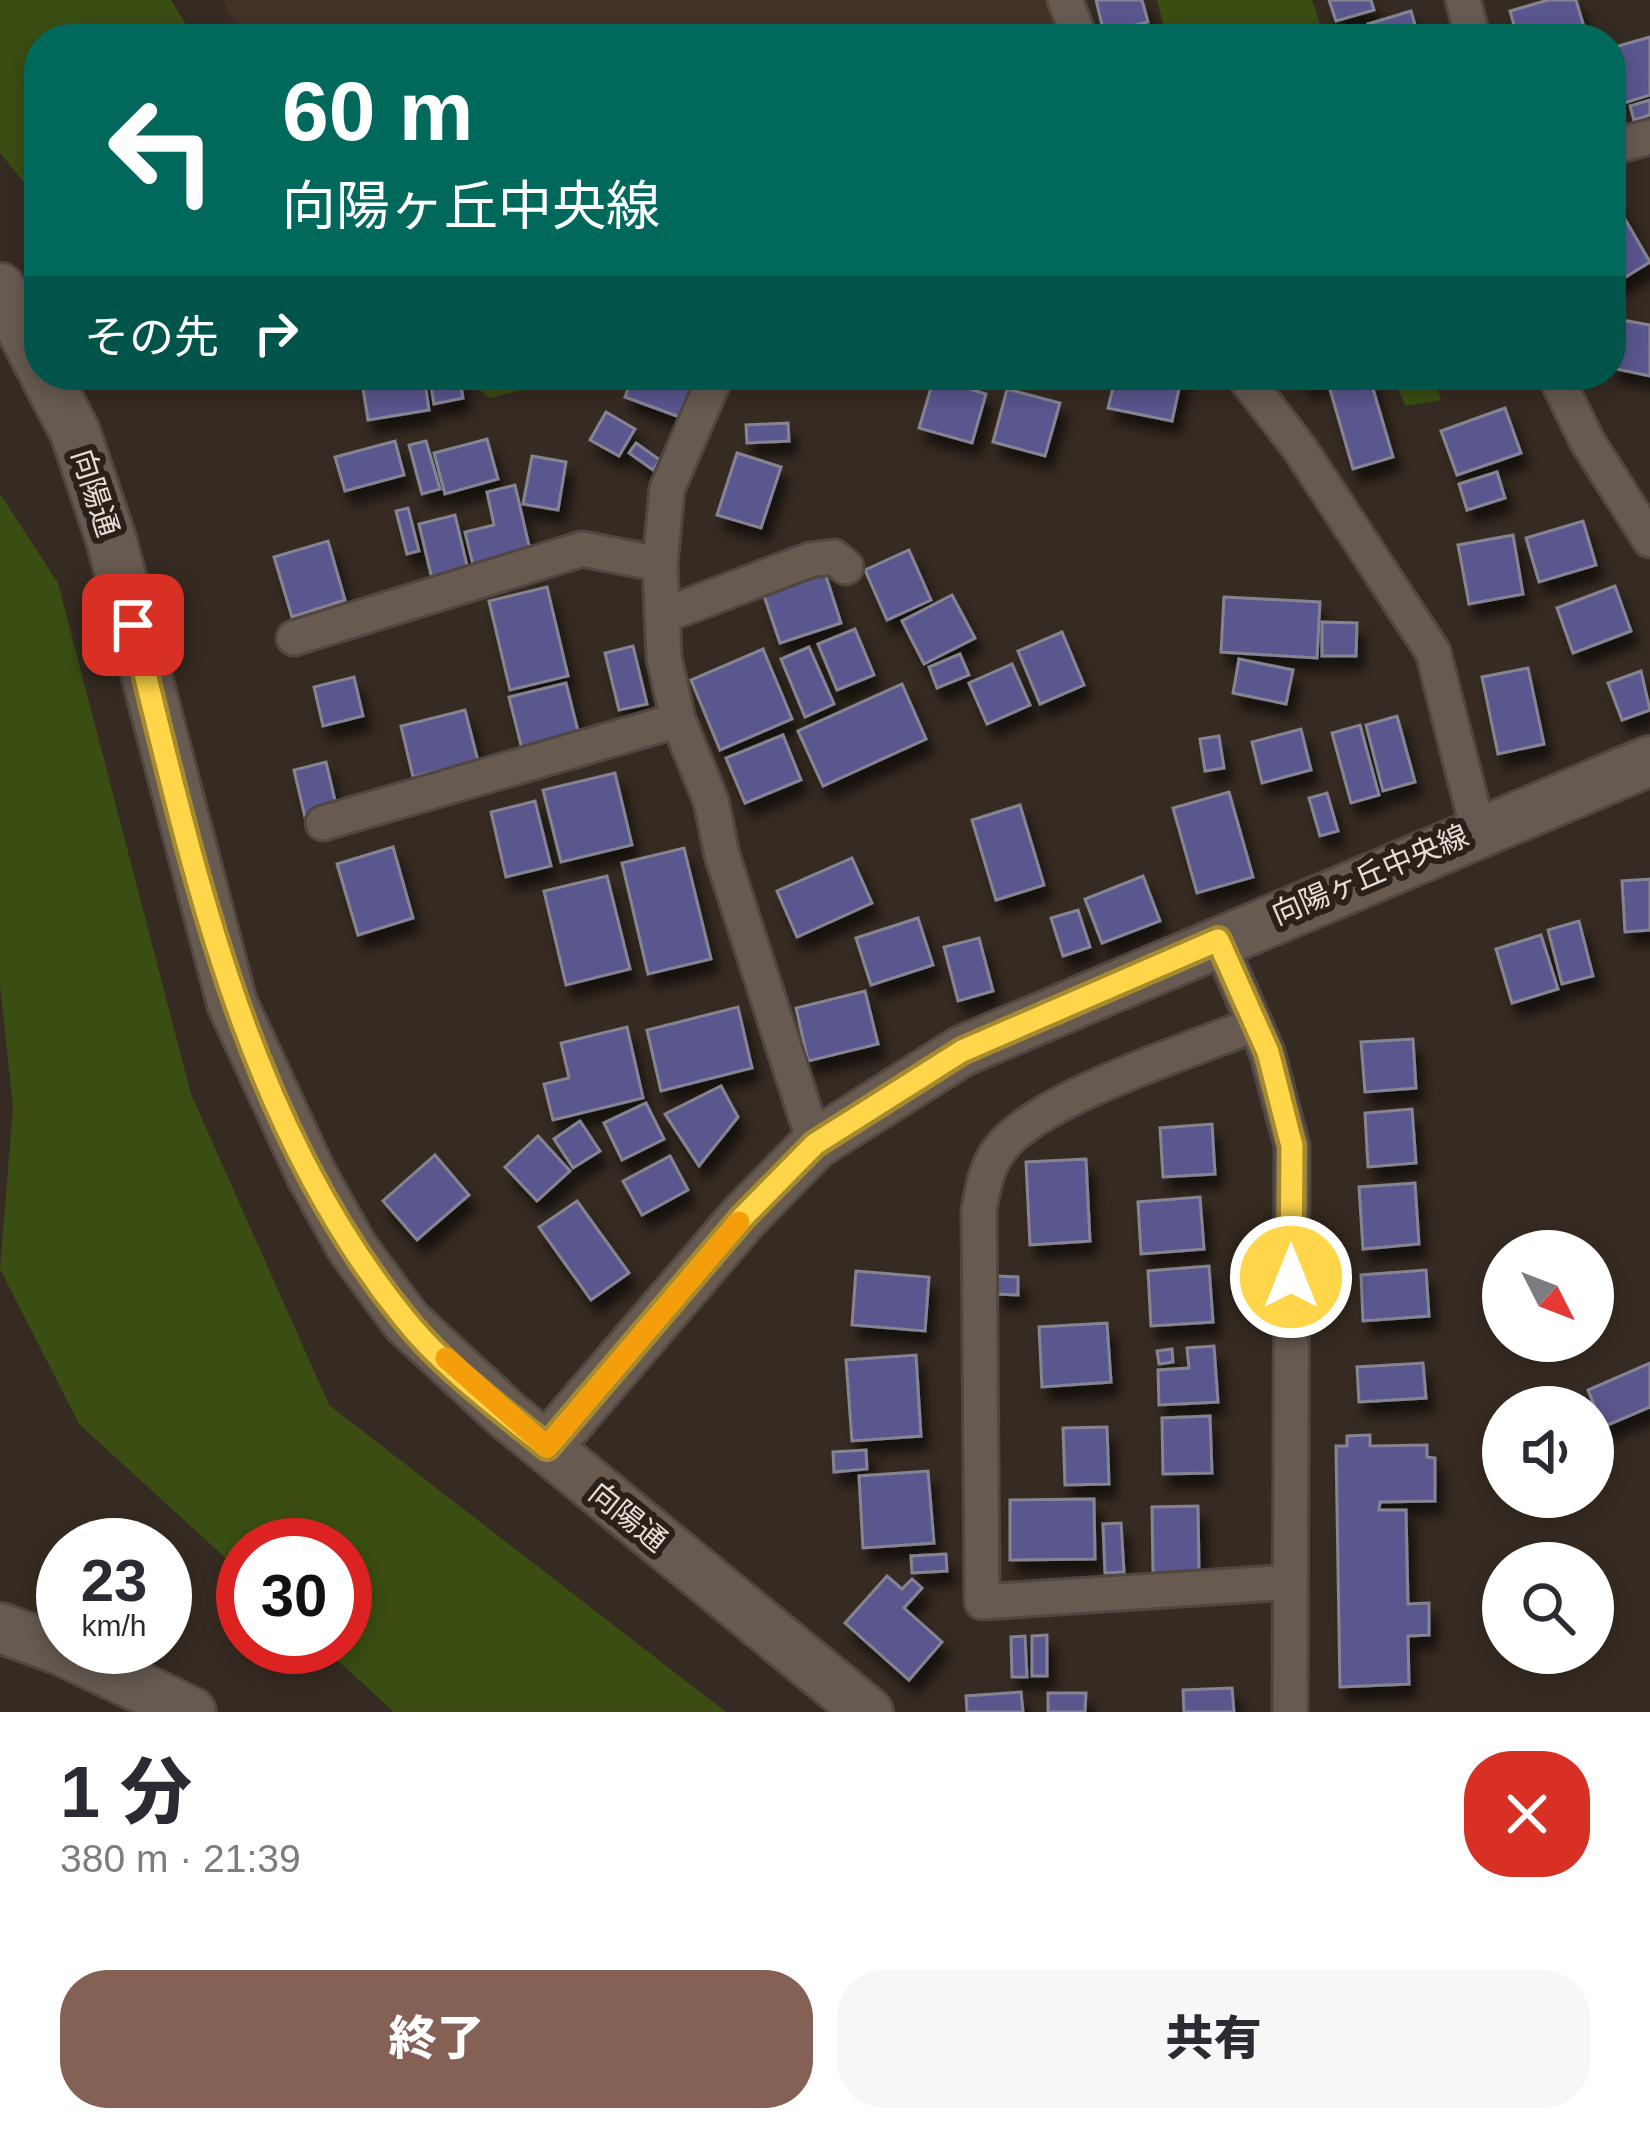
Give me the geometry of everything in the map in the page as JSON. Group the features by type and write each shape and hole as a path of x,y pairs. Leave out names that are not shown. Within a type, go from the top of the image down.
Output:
{"street":[{"path":"0,288 24,334"},
{"name":"向陽通","path":"53,390 75,432 111,539 232,1003 311,1174 353,1249 407,1322 547,1447 868,1712"},
{"path":"710,390 667,489 660,563 664,658 678,720 711,801 733,892 815,1144"},
{"path":"1255,390 1300,449 1433,652 1478,830"},
{"path":"1562,390 1587,441 1650,540"},
{"path":"294,638 582,549 660,563"},
{"path":"662,616 810,560 834,557 845,567"},
{"path":"323,823 678,720"},
{"name":"向陽ヶ丘中央線","path":"547,1447 743,1217 815,1144 962,1051 1650,760"},
{"path":"1218,940 1279,1086 1292,1146 1289,1712"},
{"path":"1255,1024 1060,1105 1018,1129 988,1166 979,1210 982,1602 1290,1582"},
{"path":"0,1628 143,1701 191,1712"}],"shaded area":[{"path":"223,0 1048,0 1058,24 235,24"}],"green space":[{"path":"0,0 171,0 186,24 24,24 24,183 0,153"},
{"path":"1157,0 1312,0 1320,24 1163,24"},
{"path":"480,390 523,390 489,398"},
{"path":"1399,390 1438,390 1441,400 1405,406"},
{"path":"0,494 58,583 191,1094 329,1405 726,1712 394,1712 352,1674 372,1674 372,1518 216,1518 216,1549 192,1527 192,1518 182,1518 79,1424 0,1269 13,1107 0,984"}],"building":[{"path":"1096,0 1142,0 1148,22 1102,24"},
{"path":"1329,0 1371,0 1374,10 1336,21"},
{"path":"1548,0 1576,0 1583,24 1514,24 1510,11"},
{"path":"1411,11 1415,24 1368,24"},
{"path":"1650,37 1650,95 1626,102 1626,44"},
{"path":"1650,100 1650,115 1634,120 1630,106"},
{"path":"1626,221 1650,262 1626,277"},
{"path":"1626,321 1650,325 1650,376 1626,371"},
{"path":"363,390 426,390 429,410 368,420"},
{"path":"432,390 462,390 463,398 434,404"},
{"path":"628,390 696,390 685,419 625,397"},
{"path":"930,390 986,394 972,443 919,428"},
{"path":"1007,390 1060,403 1045,456 993,442"},
{"path":"1112,390 1179,390 1172,421 1108,408"},
{"path":"1330,390 1373,390 1393,457 1353,469"},
{"path":"1505,408 1521,453 1457,475 1441,431"},
{"path":"606,412 635,429 619,456 590,440"},
{"path":"788,423 789,441 747,443 746,425"},
{"path":"487,439 498,479 445,494 434,453"},
{"path":"395,441 404,475 345,491 335,457"},
{"path":"426,441 440,489 422,494 409,445"},
{"path":"636,443 660,460 653,470 629,453"},
{"path":"737,453 781,467 761,528 717,515"},
{"path":"532,456 566,462 558,510 523,504"},
{"path":"1497,472 1505,498 1467,510 1459,484"},
{"path":"515,485 532,559 475,573 465,532 494,525 487,492"},
{"path":"408,508 419,551 407,554 396,511"},
{"path":"455,515 469,574 433,583 419,524"},
{"path":"1583,521 1596,565 1539,582 1526,538"},
{"path":"1513,535 1523,594 1469,604 1458,545"},
{"path":"328,541 345,600 292,617 274,557"},
{"path":"909,550 931,600 887,620 865,570"},
{"path":"825,573 841,623 780,643 763,593"},
{"path":"1615,586 1631,631 1573,653 1557,608"},
{"path":"547,587 568,676 510,690 489,601"},
{"path":"952,595 975,638 924,664 902,621"},
{"path":"1224,597 1320,602 1317,658 1221,652"},
{"path":"1322,622 1357,623 1356,656 1322,656"},
{"path":"855,629 874,675 837,690 818,644"},
{"path":"1062,632 1084,685 1040,704 1018,651"},
{"path":"633,646 647,704 619,710 605,653"},
{"path":"809,647 834,704 805,717 781,659"},
{"path":"763,649 792,719 720,750 691,680"},
{"path":"960,654 969,675 937,688 929,667"},
{"path":"1239,659 1293,670 1286,704 1233,693"},
{"path":"1012,664 1030,705 987,724 969,683"},
{"path":"1528,668 1544,744 1498,754 1482,677"},
{"path":"1641,671 1650,710 1622,720 1608,683"},
{"path":"354,677 363,716 323,726 314,687"},
{"path":"566,683 580,739 523,753 509,697"},
{"path":"902,684 926,739 823,786 798,731"},
{"path":"465,710 478,761 413,777 401,726"},
{"path":"1397,716 1415,782 1383,791 1366,725"},
{"path":"1360,725 1379,795 1351,803 1332,733"},
{"path":"1301,729 1311,770 1262,783 1252,742"},
{"path":"783,735 801,780 745,803 726,758"},
{"path":"1219,736 1224,768 1205,771 1200,739"},
{"path":"326,762 337,809 305,817 294,770"},
{"path":"615,773 632,845 561,862 543,790"},
{"path":"1229,792 1253,877 1197,893 1173,808"},
{"path":"1327,793 1338,831 1320,836 1309,798"},
{"path":"535,801 551,866 506,877 491,812"},
{"path":"1020,805 1044,885 996,900 972,820"},
{"path":"393,847 413,918 358,935 337,864"},
{"path":"684,848 711,959 648,974 622,863"},
{"path":"852,858 872,903 797,937 777,891"},
{"path":"607,876 630,969 566,985 544,891"},
{"path":"1143,876 1160,921 1102,943 1085,899"},
{"path":"1650,879 1650,930 1625,932 1622,881"},
{"path":"1078,910 1090,947 1063,956 1051,918"},
{"path":"918,918 933,965 871,985 856,938"},
{"path":"1579,921 1593,976 1562,984 1548,930"},
{"path":"1541,935 1558,989 1512,1003 1496,949"},
{"path":"979,938 993,991 958,1001 944,947"},
{"path":"865,991 878,1044 808,1061 796,1008"},
{"path":"738,1007 752,1068 661,1091 647,1030"},
{"path":"627,1027 643,1098 553,1120 544,1084 569,1078 561,1043"},
{"path":"1413,1039 1416,1088 1365,1092 1361,1042"},
{"path":"721,1086 738,1117 699,1166 665,1114"},
{"path":"646,1103 664,1139 622,1160 604,1123"},
{"path":"1412,1109 1416,1163 1368,1167 1365,1113"},
{"path":"580,1121 600,1151 573,1168 554,1139"},
{"path":"1212,1124 1215,1174 1163,1177 1160,1128"},
{"path":"538,1136 570,1171 537,1201 505,1167"},
{"path":"435,1155 469,1195 417,1240 383,1201"},
{"path":"670,1156 688,1190 642,1215 623,1181"},
{"path":"1086,1159 1090,1241 1030,1245 1026,1162"},
{"path":"1415,1183 1419,1244 1363,1249 1359,1187"},
{"path":"1200,1197 1204,1249 1141,1254 1138,1202"},
{"path":"577,1201 629,1273 591,1300 539,1227"},
{"path":"1209,1266 1213,1322 1151,1326 1148,1271"},
{"path":"1426,1270 1429,1316 1363,1321 1361,1275"},
{"path":"856,1271 929,1277 925,1331 852,1325"},
{"path":"996,1276 1018,1277 1018,1295 996,1294"},
{"path":"1107,1323 1111,1382 1042,1387 1039,1327"},
{"path":"1214,1346 1218,1402 1159,1405 1158,1370 1189,1368 1187,1348"},
{"path":"1172,1349 1173,1362 1159,1364 1157,1351"},
{"path":"916,1355 921,1436 852,1441 846,1360"},
{"path":"1423,1363 1426,1398 1359,1402 1357,1367"},
{"path":"1650,1363 1650,1407 1614,1422 1614,1386 1597,1386"},
{"path":"1210,1416 1212,1473 1163,1474 1162,1418"},
{"path":"1107,1427 1109,1484 1065,1485 1063,1428"},
{"path":"1370,1435 1370,1446 1427,1445 1427,1457 1435,1458 1435,1501 1380,1502 1379,1510 1406,1510 1408,1604 1429,1603 1429,1635 1408,1636 1409,1684 1340,1687 1336,1446 1347,1446 1347,1436"},
{"path":"866,1450 867,1469 834,1472 833,1452"},
{"path":"928,1471 934,1543 863,1548 859,1476"},
{"path":"1094,1499 1095,1559 1010,1560 1010,1500"},
{"path":"1198,1506 1199,1572 1153,1573 1152,1507"},
{"path":"1121,1523 1124,1572 1105,1573 1103,1524"},
{"path":"946,1554 947,1571 912,1573 911,1556"},
{"path":"887,1576 902,1589 912,1579 922,1588 904,1608 942,1642 909,1680 845,1623"},
{"path":"1047,1635 1047,1676 1032,1676 1032,1636"},
{"path":"1025,1636 1027,1677 1012,1677 1011,1637"},
{"path":"1232,1688 1234,1712 1184,1712 1183,1690"},
{"path":"1021,1692 1023,1712 967,1712 966,1696"},
{"path":"1048,1693 1086,1693 1085,1712 1048,1712"}],"slow traffic":[{"path":"446,1358 547,1447 739,1222"}],"route":[{"path":"133,625 232,1003 311,1174 353,1249 407,1322 547,1447 743,1217 815,1144 962,1051 1218,940 1268,1052 1292,1146 1291,1277"}]}
